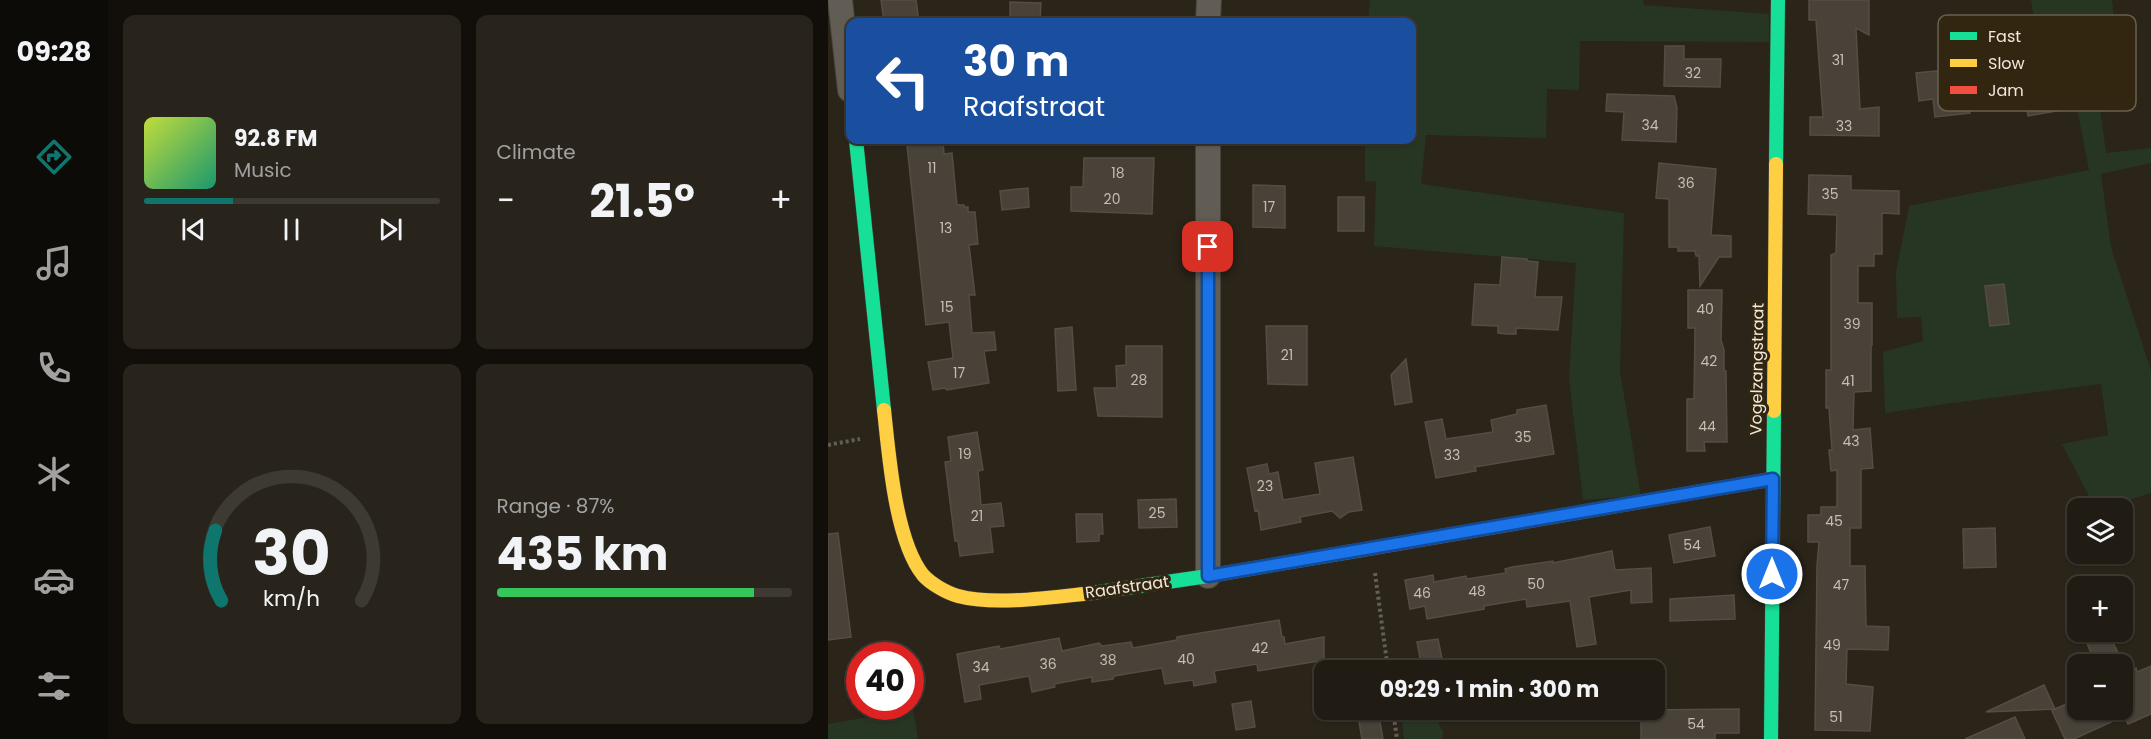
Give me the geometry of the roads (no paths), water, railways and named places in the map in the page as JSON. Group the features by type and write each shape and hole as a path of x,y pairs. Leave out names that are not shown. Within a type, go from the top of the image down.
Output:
{"street":[{"path":"840,0 846,54"},
{"path":"1209,0 1209,18"},
{"name":"Vogelzangstraat","path":"1771,739 1778,0"},
{"name":"Raafstraat","path":"856,144 887,435 900,522 911,555 924,576 958,596 1009,600 1090,593 1208,576 1773,479"},
{"path":"1208,144 1208,576"}]}
